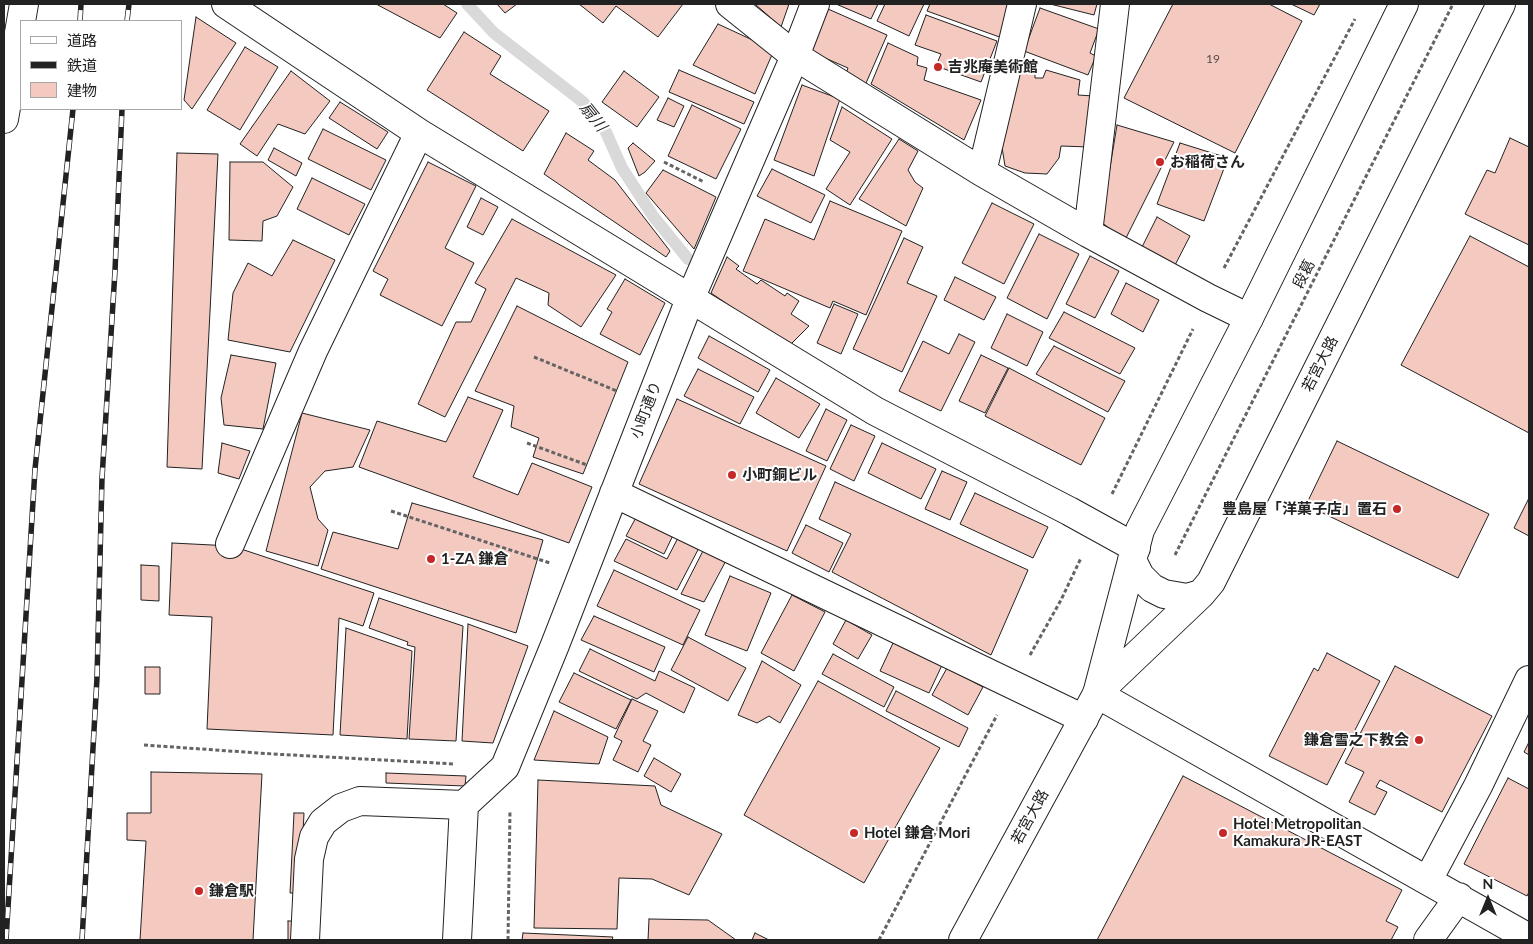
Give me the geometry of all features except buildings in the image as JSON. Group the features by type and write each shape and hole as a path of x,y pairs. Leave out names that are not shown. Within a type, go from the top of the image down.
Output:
{"street":[{"path":"21,20 24,4"},
{"path":"226,4 419,133 875,412 1096,526 1134,554 1140,576 1152,588 1164,594 1187,598 1202,594"},
{"path":"730,4 795,56 982,172 1088,233 1208,298 1250,318"},
{"name":"小町通り","path":"464,805 505,767 583,574 690,299 795,56 815,4"},
{"path":"982,172 1022,4"},
{"path":"1088,233 1115,4"},
{"name":"若宮大路","path":"963,940 1097,694 1140,530 1250,318 1404,4"},
{"name":"若宮大路","path":"1097,694 1202,594 1211,582 1501,4"},
{"path":"4,119 20,27"},
{"path":"230,544 314,351 419,133"},
{"path":"617,485 1084,719"},
{"path":"1428,880 1478,786 1529,680"},
{"path":"1097,694 1529,938"},
{"path":"305,940 309,859 314,837 323,822 341,808 360,801 464,805 457,940"},
{"path":"1428,940 1459,897"}],"path":[{"name":"段葛","path":"1175,555 1453,4"},
{"path":"879,940 1013,685 1062,600 1096,526 1208,298 1358,12"},
{"path":"664,162 734,198"},
{"path":"534,357 648,405"},
{"path":"527,443 617,485"},
{"path":"391,511 583,574"},
{"path":"144,745 505,767 510,793 508,940"}],"waterway":[{"name":"扇川","path":"467,4 494,33 583,102 605,130 622,168 653,216 688,259"}],"railway":[{"path":"80,20 81,4"},
{"path":"127,20 129,4"},
{"path":"6,940 35,469 73,110"},
{"path":"82,940 97,678 102,478 115,271 122,110"}],"place":[{"name":"吉兆庵美術館","path":"938,67"},
{"name":"お稲荷さん","path":"1160,162"},
{"name":"小町銅ビル","path":"732,475"},
{"name":"豊島屋「洋菓子店」置石","path":"1397,509"},
{"name":"1-ZA 鎌倉","path":"431,559"},
{"name":"鎌倉雪之下教会","path":"1419,740"},
{"name":"Hotel 鎌倉 Mori","path":"854,833"},
{"name":"Hotel Metropolitan Kamakura JR-EAST","path":"1223,833"},
{"name":"鎌倉駅","path":"199,891"}]}
